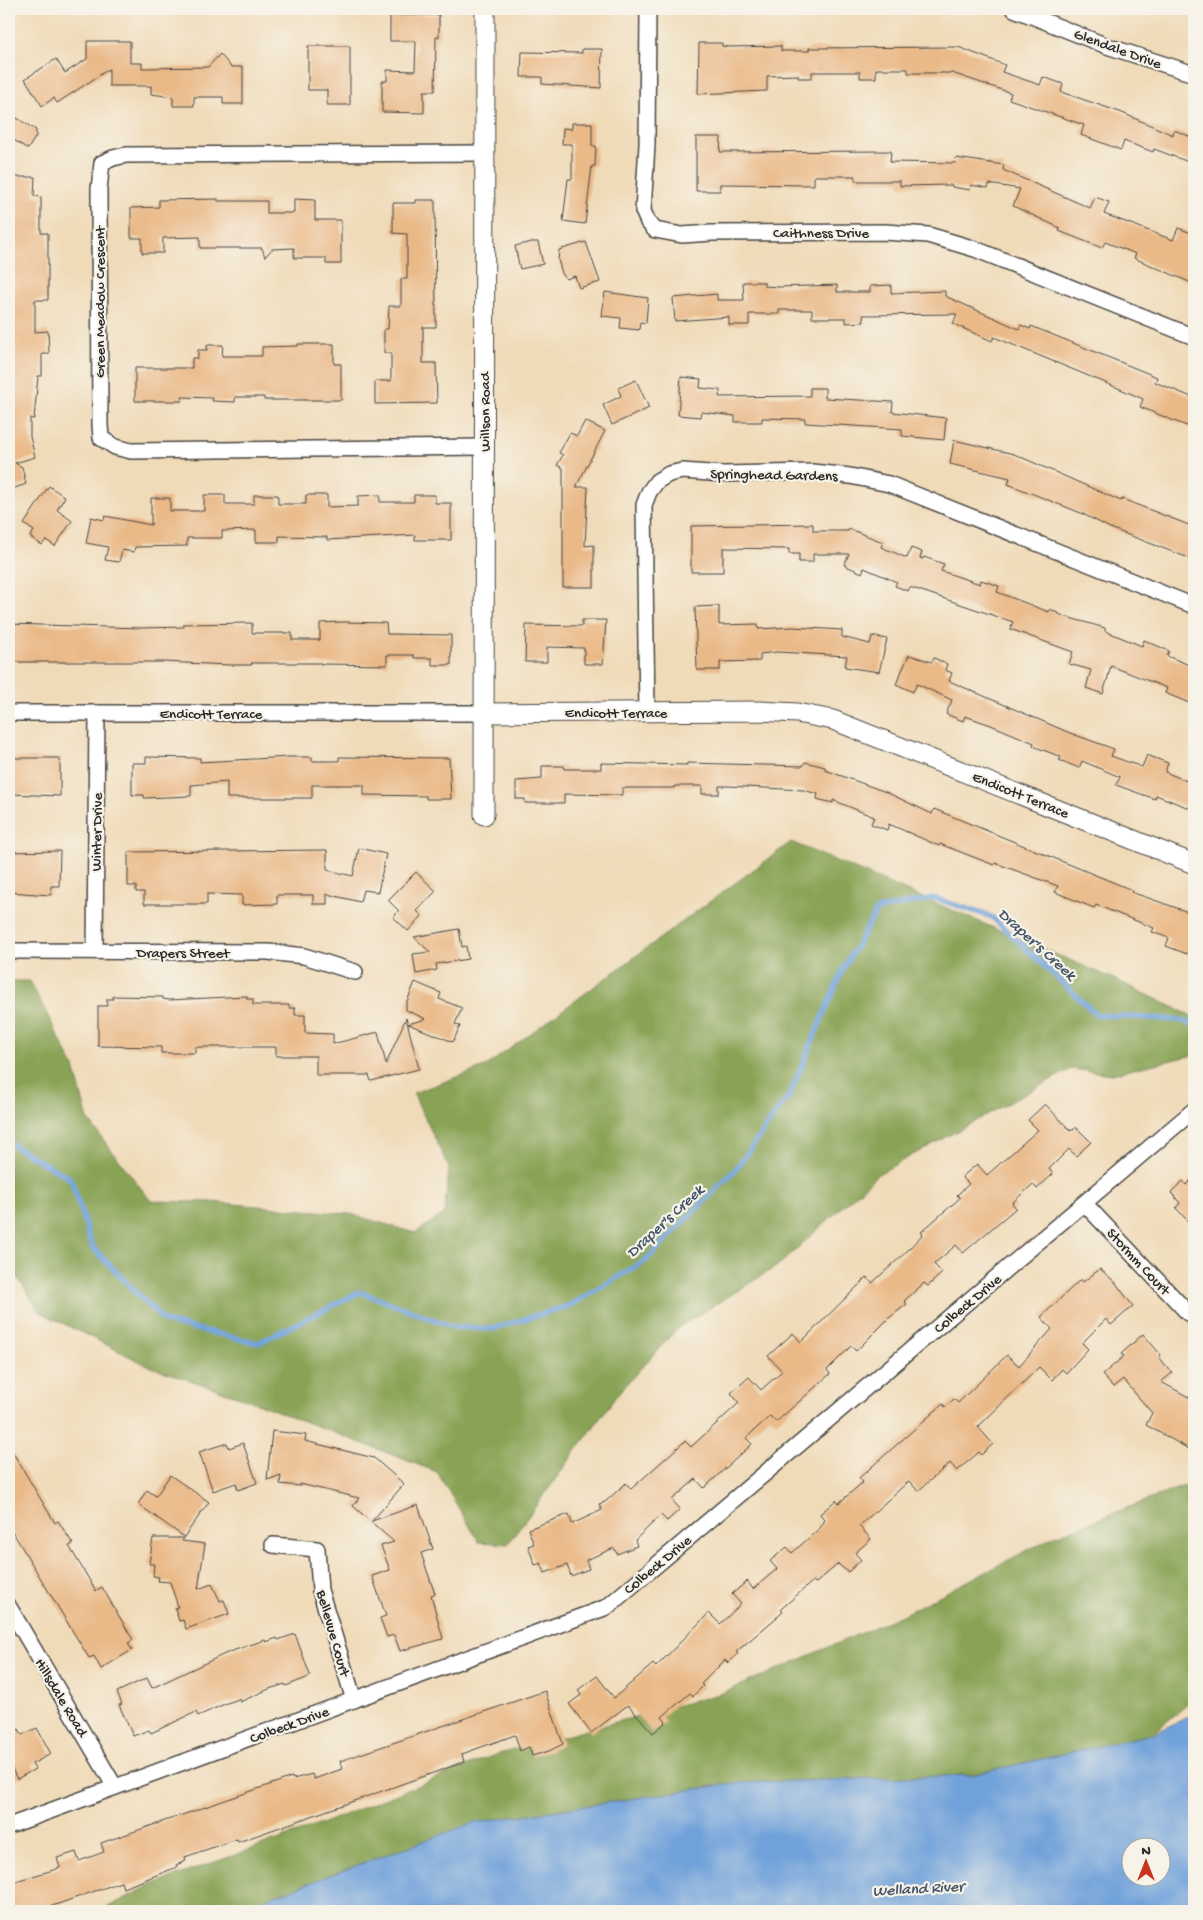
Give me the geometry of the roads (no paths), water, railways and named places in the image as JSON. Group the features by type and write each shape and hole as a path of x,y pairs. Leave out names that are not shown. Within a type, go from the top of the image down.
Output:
{"street":[{"name":"Willson Road","path":"484,815 485,9"},
{"name":"Caithness Drive","path":"648,9 647,145 643,211 648,222 655,230 682,235 712,233 886,232 928,235 975,249 1194,337"},
{"name":"Glendale Drive","path":"1017,9 1107,46 1194,74"},
{"name":"Green Meadow Crescent","path":"484,153 126,155 102,163 98,189 101,438 115,447 131,451 484,447"},
{"name":"Springhead Gardens","path":"647,712 644,505 653,486 663,477 676,472 723,474 812,472 850,476 888,484 1194,606"},
{"name":"Endicott Terrace","path":"9,713 797,713 833,720 1194,864"},
{"name":"Winter Drive","path":"95,951 97,713"},
{"name":"Drapers Street","path":"9,951 268,952 304,956 355,972"},
{"name":"Colbeck Drive","path":"9,1826 607,1607 1194,1110"},
{"name":"Stormm Court","path":"1085,1204 1188,1313 1194,1316"},
{"name":"Bellevue Court","path":"273,1545 317,1549 320,1590 354,1700"},
{"name":"Hillsdale Road","path":"9,1607 115,1787"}],"water":[{"name":"Welland River","path":"1194,1714 1194,1911 232,1911 473,1823 735,1783 971,1775 1152,1734"}],"waterway":[{"name":"Draper's Creek","path":"9,1143 71,1179 92,1247 165,1322 258,1343 360,1292 454,1327 492,1329 571,1305 645,1261 735,1170 790,1094 843,969 877,910 934,898 992,917 1097,1015 1180,1020 1194,1025"}]}
